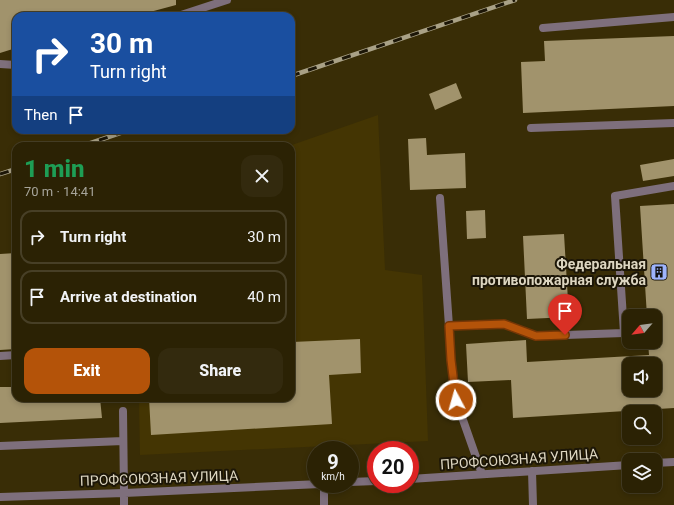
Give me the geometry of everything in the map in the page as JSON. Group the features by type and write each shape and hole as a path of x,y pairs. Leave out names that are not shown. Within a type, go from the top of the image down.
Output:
{"street":[{"path":"190,12 227,0"},
{"path":"543,28 674,17"},
{"path":"0,64 12,65"},
{"path":"531,128 674,123"},
{"path":"449,326 504,324 536,336 624,333 615,196 674,186"},
{"path":"440,198 451,360 456,400 482,474"},
{"path":"0,356 12,355"},
{"path":"123,411 124,505"},
{"path":"0,446 123,441"},
{"path":"662,463 674,462"},
{"name":"ПРОФСОЮЗНАЯ УЛИЦА","path":"419,478 622,465"},
{"path":"532,471 533,505"},
{"name":"ПРОФСОЮЗНАЯ УЛИЦА","path":"0,497 307,485"},
{"path":"324,493 324,505"}],"shaded area":[{"path":"378,115 385,270 422,275 428,441 367,441 367,444 359,444 359,441 307,441 307,447 140,455 139,402 295,402 295,144"}],"building":[{"path":"0,0 176,0 176,5 150,12 12,12 12,49 0,53"},
{"path":"674,36 674,106 523,113 521,62 545,61 544,41"},
{"path":"456,83 462,98 435,110 429,94"},
{"path":"426,138 427,155 465,153 466,188 410,190 408,139"},
{"path":"674,159 674,176 643,181 640,165"},
{"path":"674,204 674,408 662,409 662,405 622,405 622,411 513,418 511,380 468,382 466,344 526,340 527,362 649,355 649,349 662,349 662,309 647,309 640,206"},
{"path":"485,210 486,238 467,239 466,211"},
{"path":"564,234 569,317 527,319 523,236"},
{"path":"12,253 12,349 0,350 0,254"},
{"path":"360,339 361,373 329,375 332,424 151,435 149,402 295,402 295,342"},
{"path":"0,387 12,387 12,402 100,402 102,418 0,423"}],"railway":[{"path":"295,75 515,0"},
{"path":"94,142 117,134"},
{"path":"0,174 12,170"}],"place":[{"name":"Федеральная противопожарная служба","path":"659,272"}],"route":[{"path":"456,400 451,360 449,326 504,324 536,336 565,335"}]}
